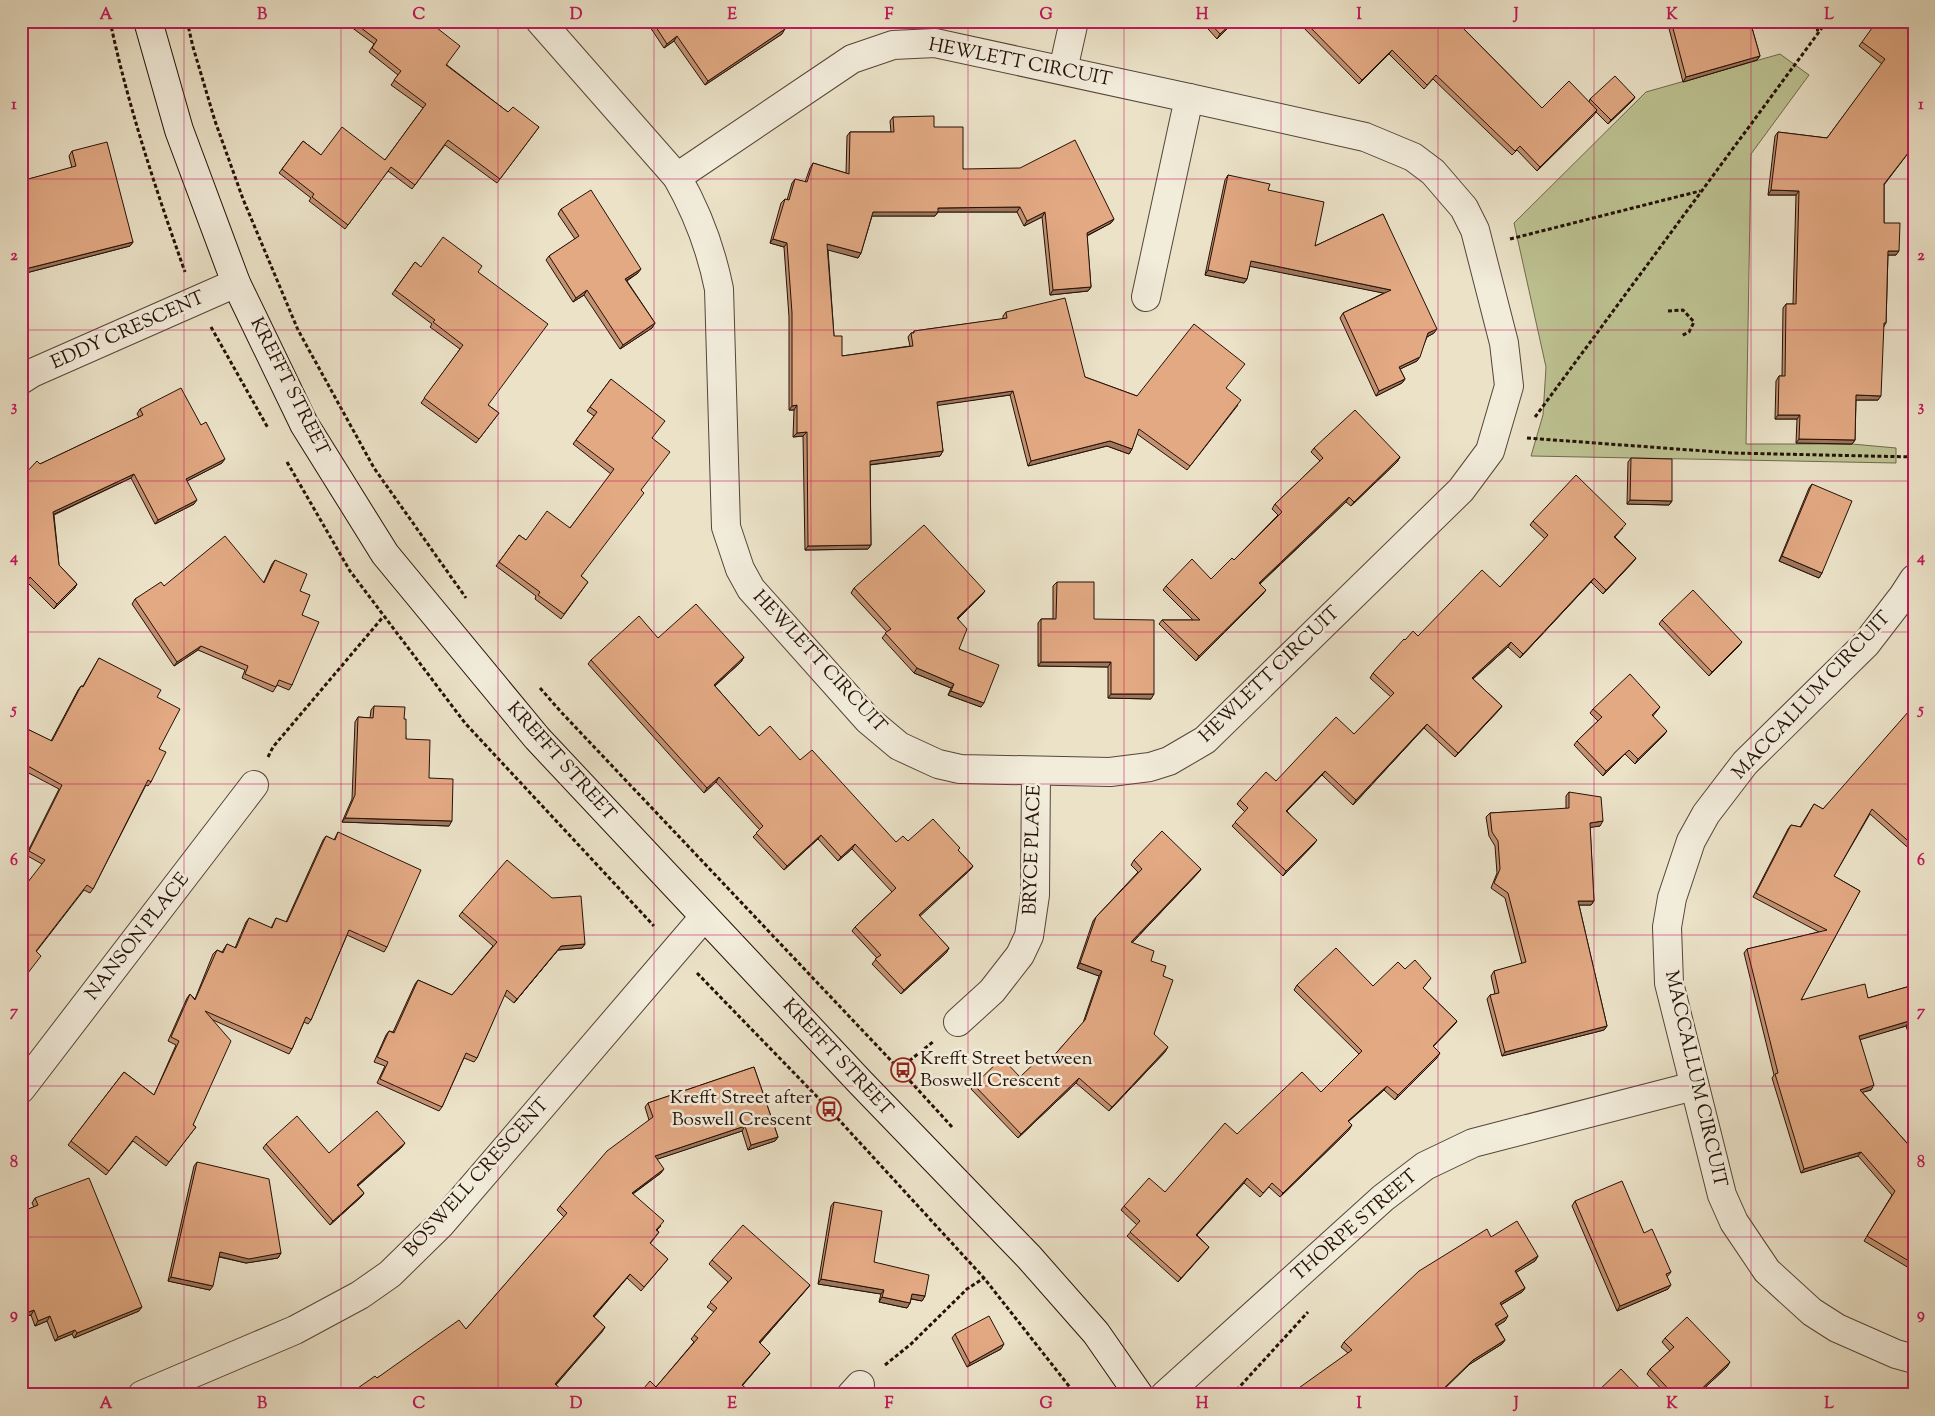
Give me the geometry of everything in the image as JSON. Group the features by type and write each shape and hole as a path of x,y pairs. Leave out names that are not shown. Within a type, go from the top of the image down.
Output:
{"street":[{"name":"KREFFT STREET","path":"148,21 179,130 236,283 304,424 385,554 537,738 704,917 1029,1257 1096,1333 1139,1395"},
{"name":"HEWLETT CIRCUIT","path":"540,21 677,177 692,203 713,259 719,288 726,526 740,569 751,589 868,720 899,746 938,764 960,768 1110,772 1150,767 1169,760 1205,740 1461,490 1490,451 1508,386 1504,343 1475,230 1464,208 1433,172 1412,157 1365,137 935,43 893,45 852,59 677,177"},
{"path":"1063,70 1074,21"},
{"path":"1146,297 1190,98"},
{"name":"EDDY CRESCENT","path":"21,380 32,373 236,283"},
{"name":"MACCALLUM CIRCUIT","path":"1914,579 1904,596 1866,644 1745,763 1706,814 1691,841 1672,898 1667,927 1669,983 1722,1195 1734,1222 1767,1271 1812,1312 1837,1328 1896,1354 1914,1359"},
{"name":"BRYCE PLACE","path":"958,1022 992,991 1020,955 1029,936 1035,895 1036,771"},
{"name":"NANSON PLACE","path":"21,1089 254,785"},
{"name":"BOSWELL CRESCENT","path":"142,1395 295,1330 360,1295 390,1274 441,1224 704,917"},
{"name":"THORPE STREET","path":"1166,1395 1383,1198 1425,1166 1473,1143 1694,1086"}],"path":[{"path":"187,21 216,121 240,191 298,330 374,468 470,603"},
{"path":"1816,21 1818,34"},
{"path":"1530,423 1827,21"},
{"path":"1480,247 1701,191"},
{"path":"1668,311 1683,310 1694,322 1690,332 1681,336"},
{"path":"1490,451 1519,438 1732,453 1914,457"},
{"path":"254,785 273,747 383,617"},
{"path":"537,684 562,713 899,1069 959,1136"},
{"path":"727,1005 829,1109 984,1278 1076,1395"},
{"path":"870,1092 958,1022"},
{"path":"856,1390 911,1344 967,1289 984,1278"}],"green space":[{"path":"1780,54 1809,75 1751,154 1746,444 1852,444 1896,448 1896,463 1531,456 1543,415 1546,367 1514,223 1646,92"}],"building":[{"path":"352,21 428,21 460,46 446,65 508,112 513,107 539,127 500,179 448,140 415,185 391,167 348,225 312,197 314,194 282,169 303,141 321,155 342,127 385,160 426,104 394,80 401,71 372,48 377,40"},
{"path":"652,21 780,21 785,29 708,81 677,36 667,44"},
{"path":"1208,21 1234,21 1220,34"},
{"path":"1304,21 1456,21 1542,108 1569,81 1597,110 1540,167 1520,146 1515,151 1436,75 1427,85 1392,50 1362,80"},
{"path":"1671,21 1750,21 1760,56 1686,77"},
{"path":"1877,21 1914,21 1914,149 1912,148 1884,184 1884,223 1900,223 1899,251 1888,251 1881,396 1856,395 1855,440 1799,439 1800,415 1778,415 1779,376 1785,376 1786,304 1796,304 1799,191 1771,190 1778,132 1827,138 1885,59 1862,42"},
{"path":"1615,76 1635,97 1611,120 1590,99"},
{"path":"934,116 934,127 963,127 963,169 1020,168 1075,140 1114,219 1087,233 1091,287 1053,290 1045,212 1027,221 1020,207 938,208 938,212 873,212 861,253 827,244 834,336 842,336 842,356 913,346 911,333 914,333 914,331 1007,318 1006,312 1065,298 1085,377 1137,396 1194,324 1245,364 1226,388 1241,400 1190,466 1139,429 1132,449 1110,441 1031,461 1013,391 937,402 943,451 870,461 871,545 808,546 807,432 797,433 797,405 792,406 792,313 787,243 773,239 785,199 789,200 795,179 807,182 813,163 849,174 850,132 894,132 893,117"},
{"path":"107,142 133,242 25,269 21,255 21,181 76,166 72,151"},
{"path":"1228,175 1270,184 1268,190 1324,202 1315,246 1383,214 1437,329 1428,333 1420,357 1399,367 1405,379 1379,391 1343,313 1391,290 1251,261 1247,279 1208,270"},
{"path":"591,190 641,269 625,279 655,323 623,345 587,290 576,298 549,256 579,236 561,209"},
{"path":"443,237 482,266 478,272 548,324 488,405 499,413 479,439 424,398 463,345 433,322 435,320 395,290 415,262 421,267"},
{"path":"21,281 25,291 21,292"},
{"path":"611,379 665,421 652,438 670,452 641,490 644,493 581,576 588,582 564,614 538,595 540,592 499,562 519,535 526,540 547,511 570,528 614,469 576,440 597,412 590,407"},
{"path":"181,388 201,425 206,422 225,459 186,479 197,500 158,520 134,474 53,512 59,565 77,584 57,604 30,577 21,593 21,478 37,461 40,464 143,415 140,409"},
{"path":"1355,410 1400,457 1354,502 1349,497 1259,583 1266,590 1199,656 1162,620 1200,620 1166,586 1192,559 1211,579 1232,558 1234,560 1282,512 1275,504 1323,458 1314,448"},
{"path":"1631,458 1672,459 1672,501 1630,500"},
{"path":"1576,475 1626,524 1614,537 1636,558 1606,590 1594,578 1523,654 1511,642 1472,678 1502,706 1458,753 1427,724 1356,800 1325,771 1286,811 1317,840 1286,871 1235,822 1248,808 1240,800 1266,772 1276,781 1336,717 1354,734 1394,693 1373,673 1413,631 1418,636 1482,570 1500,587 1548,535 1533,521"},
{"path":"1812,484 1852,501 1822,573 1782,556"},
{"path":"924,525 985,591 957,618 967,629 959,649 999,665 984,703 951,691 954,684 917,668 885,633 891,629 854,588"},
{"path":"225,536 264,583 275,560 307,574 300,591 310,595 302,615 319,622 292,685 279,680 276,687 245,674 248,666 201,646 177,662 135,599 161,582 164,586"},
{"path":"1057,582 1094,582 1094,619 1154,620 1154,694 1111,694 1111,662 1041,662 1041,619 1056,619"},
{"path":"1693,590 1742,642 1712,672 1662,620"},
{"path":"696,604 744,657 714,685 759,736 770,726 800,760 812,750 896,842 903,836 908,841 933,819 960,848 958,850 973,866 919,915 949,948 904,990 875,959 881,955 855,927 896,888 855,844 841,857 821,835 787,866 756,833 763,826 719,777 707,788 591,660 639,616 658,638"},
{"path":"99,658 161,690 157,697 180,709 159,749 166,752 151,782 148,780 93,889 87,885 36,951 41,956 21,982 21,891 45,860 29,851 62,785 26,765 28,760 21,757 21,726 52,741 81,686 83,687"},
{"path":"1630,674 1660,707 1652,715 1667,731 1638,759 1629,750 1606,771 1577,741 1602,717 1593,709"},
{"path":"374,706 405,707 406,739 430,740 429,778 453,779 452,821 345,818 355,795 358,717 373,718"},
{"path":"1909,711 1912,713 1914,711 1914,846 1872,809 1834,876 1860,891 1801,1000 1865,984 1868,998 1914,985 1914,1036 1909,1021 1859,1036 1874,1085 1860,1090 1914,1151 1914,1264 1867,1236 1895,1191 1861,1152 1804,1169 1775,1074 1778,1073 1747,949 1827,930 1756,893 1791,825 1801,827 1814,804 1823,809"},
{"path":"1569,792 1601,797 1603,821 1590,823 1594,901 1578,901 1607,1026 1505,1052 1490,995 1499,993 1494,971 1526,962 1508,893 1494,883 1500,869 1498,841 1492,832 1490,813 1569,808"},
{"path":"1162,831 1201,869 1131,942 1154,951 1151,961 1166,966 1163,976 1173,980 1154,1034 1168,1047 1112,1107 1079,1078 1021,1134 974,1085 1002,1058 1020,1077 1045,1053 1051,1059 1085,1020 1102,971 1080,963 1096,917 1142,869 1134,860"},
{"path":"338,832 421,870 387,947 349,930 311,1020 306,1017 292,1049 205,1011 231,1041 193,1125 196,1127 169,1162 136,1136 109,1171 71,1141 124,1072 154,1095 179,1041 171,1037 190,994 195,1000 217,950 223,953 227,944 236,948 249,918 272,928 276,918 287,922 326,836 335,840"},
{"path":"507,860 552,898 581,896 585,944 561,946 517,999 507,990 477,1058 466,1053 442,1107 380,1079 388,1062 377,1057 389,1031 394,1033 418,980 452,995 497,942 462,912"},
{"path":"1336,948 1373,986 1398,962 1405,969 1415,960 1431,978 1423,988 1457,1021 1433,1046 1440,1053 1398,1095 1387,1086 1348,1121 1352,1125 1283,1193 1272,1183 1263,1193 1247,1178 1196,1235 1209,1247 1181,1278 1130,1232 1140,1221 1124,1206 1149,1178 1165,1192 1225,1123 1237,1134 1302,1072 1321,1092 1362,1051 1297,985"},
{"path":"754,1067 778,1137 751,1145 745,1126 655,1156 664,1169 632,1193 664,1221 656,1230 659,1232 650,1243 668,1259 644,1287 630,1274 593,1316 605,1327 555,1384 568,1395 348,1395 375,1376 377,1378 459,1320 466,1329 567,1213 560,1206 607,1151 653,1117 648,1103"},
{"path":"377,1111 405,1143 357,1185 364,1193 333,1221 266,1144 297,1116 329,1153"},
{"path":"197,1162 269,1179 281,1253 249,1259 220,1252 213,1286 171,1277"},
{"path":"89,1178 142,1307 77,1333 75,1330 58,1337 50,1316 38,1321 34,1310 26,1313 21,1301 21,1212 38,1205 35,1198"},
{"path":"1622,1181 1644,1233 1652,1229 1671,1272 1666,1274 1671,1285 1620,1306 1575,1201"},
{"path":"834,1202 882,1211 874,1262 929,1275 925,1296 912,1294 910,1303 882,1297 884,1290 821,1279"},
{"path":"1517,1221 1538,1256 1515,1271 1525,1288 1500,1303 1508,1316 1495,1324 1505,1340 1473,1360 1437,1395 1289,1395 1352,1350 1344,1342 1419,1271 1487,1229 1491,1237"},
{"path":"743,1225 810,1285 759,1342 770,1353 742,1385 754,1395 638,1395 650,1381 656,1387 698,1338 694,1335 717,1308 710,1302 732,1278 712,1260"},
{"path":"989,1316 1004,1344 970,1363 955,1334"},
{"path":"1687,1317 1730,1362 1695,1395 1674,1395 1650,1369 1674,1347 1665,1338"},
{"path":"1621,1369 1644,1393 1642,1395 1595,1394"},
{"path":"1764,1388 1772,1395 1758,1395"},
{"path":"996,1390 1002,1395 993,1395"}],"place":[{"name":"Krefft Street between Boswell Crescent","path":"903,1070"},
{"name":"Krefft Street after Boswell Crescent","path":"829,1109"}]}
